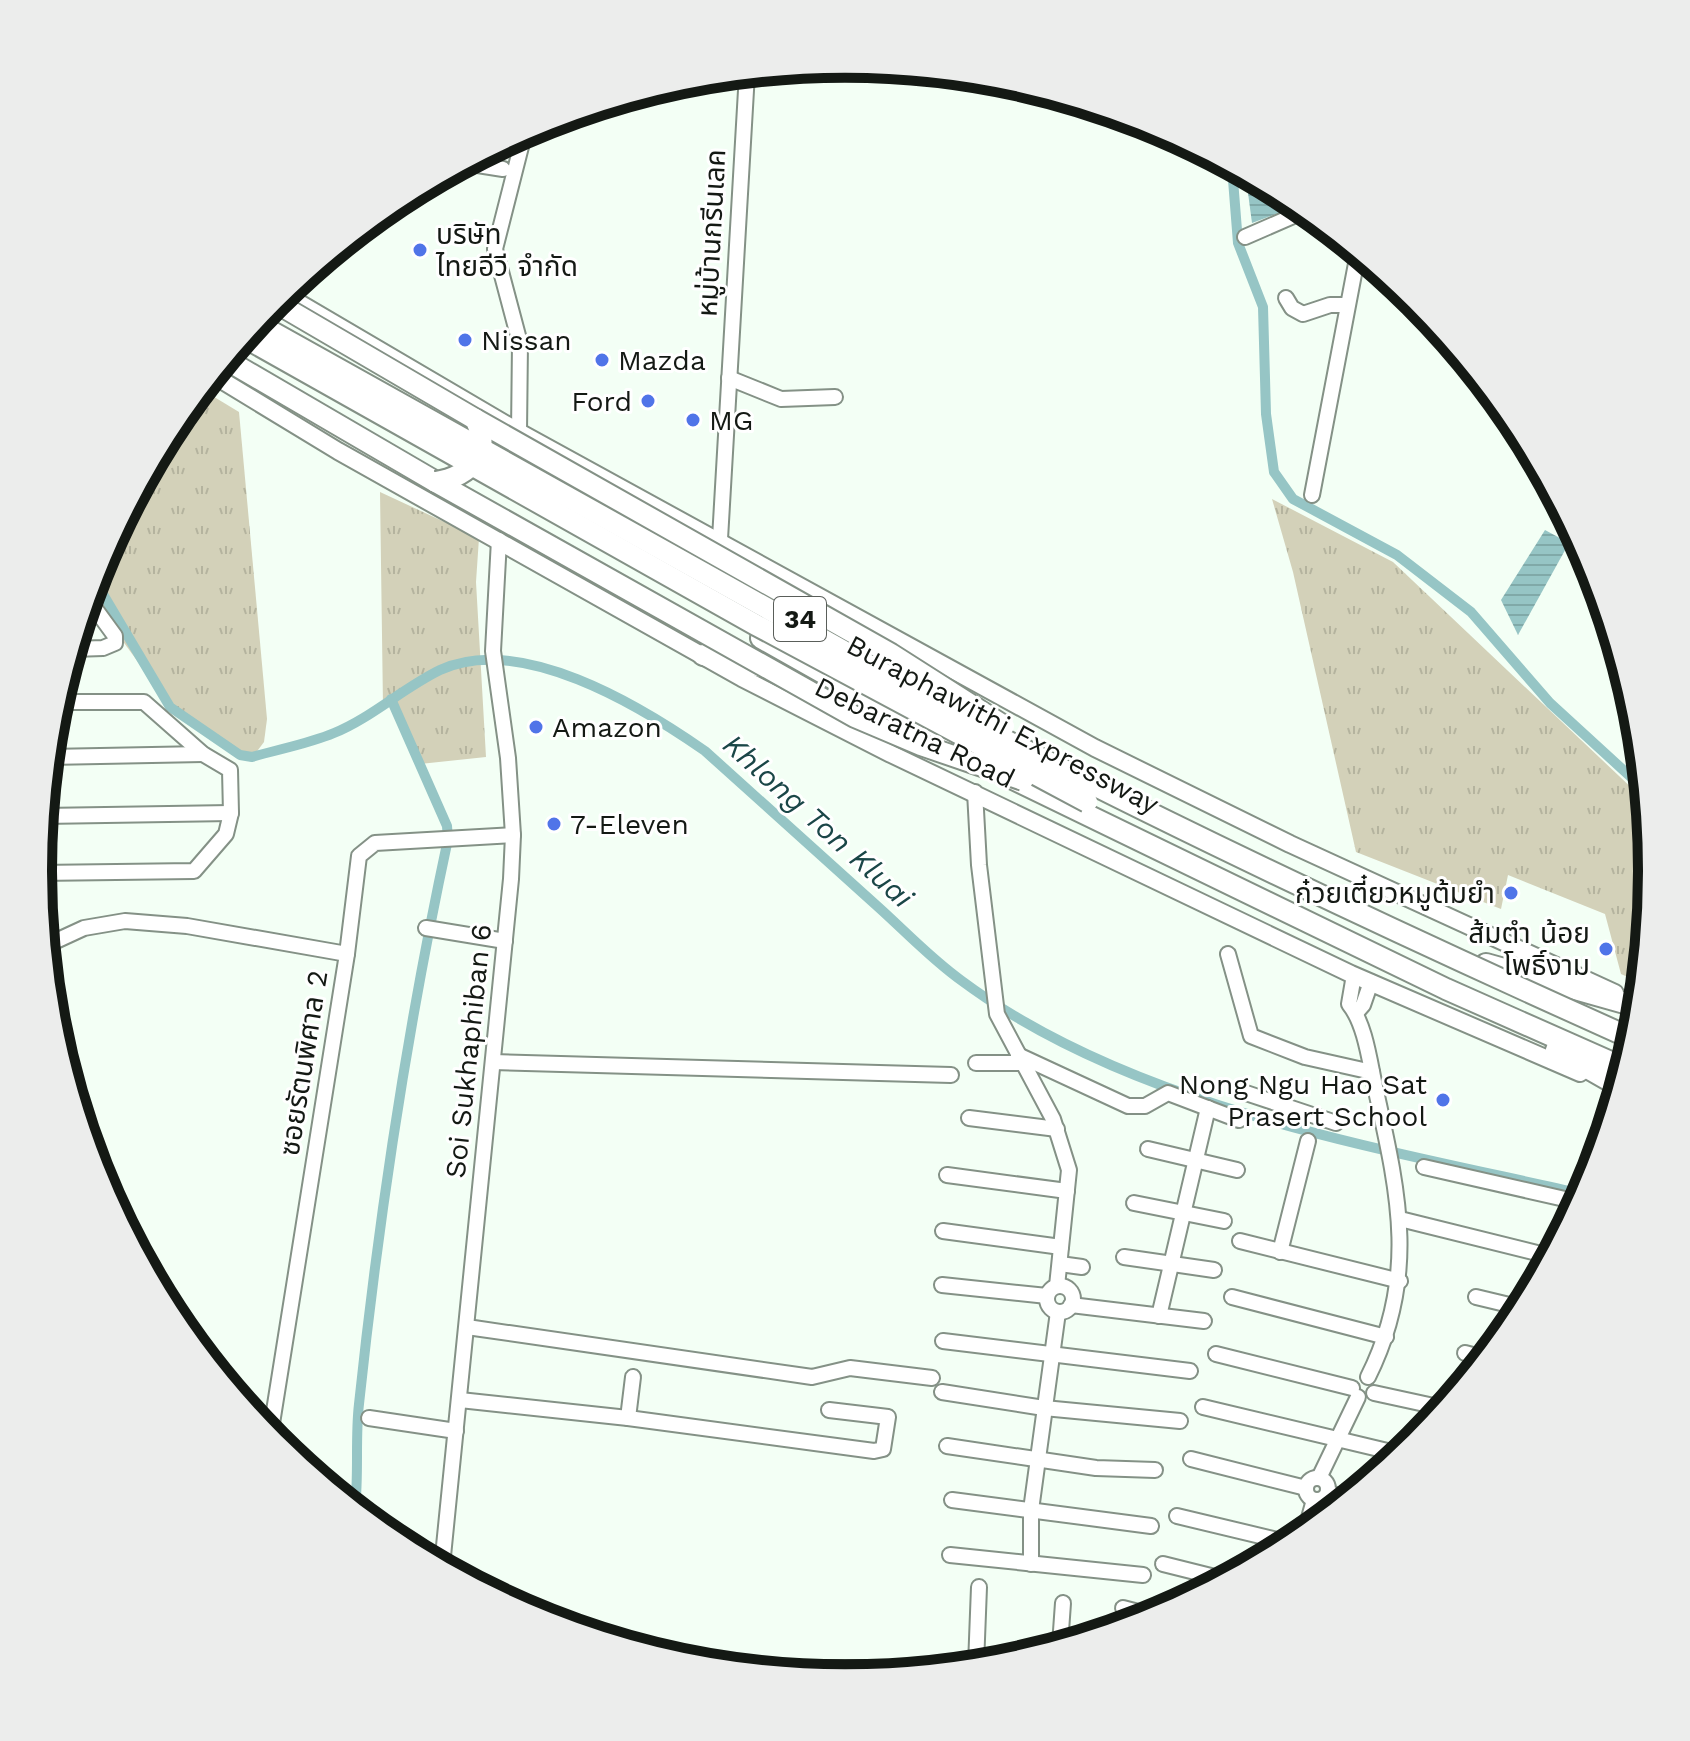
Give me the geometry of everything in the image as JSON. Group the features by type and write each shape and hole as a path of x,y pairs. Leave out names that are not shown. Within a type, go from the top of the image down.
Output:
{"highway":[{"path":"286,308 891,654 1091,794"},
{"name":"Debaratna Road","path":"271,324 957,709 1100,782 1486,964 1623,1023"},
{"name":"Buraphawithi Expressway","path":"267,329 1091,794 1621,1034"},
{"name":"Buraphawithi Expressway","path":"254,343 770,633 1617,1051"},
{"name":"Debaratna Road","path":"247,350 840,684 1094,820 1446,989 1614,1064"},
{"path":"235,365 436,482 855,717 921,745 1091,794"},
{"path":"436,482 462,475 474,464 482,439 475,419"},
{"path":"703,655 840,684"},
{"path":"1486,964 1627,1002"},
{"path":"1446,989 1609,1082"}],"main road":[{"name":"34","path":"294,300 519,432 720,539 996,696 1161,782 1627,999"},
{"name":"Debaratna Road","path":"222,381 338,451 703,655 891,754 1354,975 1609,1083"}],"street":[{"name":"หมู่บ้านกรีนเลค","path":"720,539 746,83"},
{"path":"519,432 520,343 495,249 521,147"},
{"path":"482,166 503,169"},
{"path":"1245,237 1293,216"},
{"path":"1312,495 1356,264"},
{"path":"1286,298 1292,308 1303,314 1330,305 1347,305"},
{"path":"729,378 781,399 835,397"},
{"name":"Soi Sukhaphiban 6","path":"443,1554 513,835 508,758 493,651 499,540"},
{"path":"84,649 103,648 115,643 115,636 96,610"},
{"path":"52,873 194,871 226,834 231,813 232,773 203,754 138,700 70,702"},
{"path":"61,757 203,754"},
{"path":"975,792 996,1007 1057,1129 1069,1170 1060,1264 1049,1306 1204,1321"},
{"path":"54,816 231,813"},
{"name":"ซอยรัตนพิศาล 2","path":"273,1419 347,954 359,856 375,843 513,835"},
{"path":"56,941 84,928 125,921 187,926 347,954"},
{"path":"426,928 505,941"},
{"path":"1228,954 1251,1036 1305,1057 1372,1072"},
{"path":"1354,975 1349,1004 1356,1013 1372,1072 1400,1219 1400,1281 1386,1337 1368,1377"},
{"path":"1356,1013 1363,1005 1371,982"},
{"path":"976,1063 1020,1059 1128,1106 1139,1108 1168,1093 1239,1120"},
{"path":"493,1062 951,1075"},
{"path":"1243,1092 1336,1123"},
{"path":"1159,1316 1208,1108"},
{"path":"969,1118 1057,1129"},
{"path":"1280,1252 1308,1141"},
{"path":"1148,1149 1237,1170"},
{"path":"1424,1167 1566,1199"},
{"path":"947,1175 1067,1191"},
{"path":"1134,1203 1224,1221"},
{"path":"1400,1219 1539,1254"},
{"path":"943,1231 1061,1247"},
{"path":"1240,1241 1400,1281"},
{"path":"1124,1257 1214,1270"},
{"path":"1060,1264 1082,1267"},
{"path":"942,1285 1070,1291 1052,1353 1044,1408 1031,1510 1031,1564"},
{"path":"1232,1297 1386,1337"},
{"path":"1476,1297 1508,1305"},
{"path":"467,1327 812,1377 850,1368 932,1378"},
{"path":"943,1341 1190,1371"},
{"path":"1465,1353 1472,1355"},
{"path":"1216,1354 1355,1393 1365,1399 1374,1393 1430,1405"},
{"path":"628,1418 633,1377"},
{"path":"1368,1377 1375,1385 1374,1393"},
{"path":"1319,1478 1338,1438 1357,1379 1368,1377"},
{"path":"942,1392 1044,1408 1180,1421"},
{"path":"460,1400 628,1418 874,1451 883,1449 888,1417 829,1410"},
{"path":"1203,1407 1386,1450"},
{"path":"369,1418 456,1431"},
{"path":"947,1446 1096,1468 1155,1470"},
{"path":"1191,1459 1310,1494 1321,1500 1328,1493"},
{"path":"1307,1515 1309,1481 1319,1478 1326,1482 1328,1493"},
{"path":"1328,1493 1334,1495"},
{"path":"952,1500 1151,1526"},
{"path":"1177,1516 1272,1539"},
{"path":"950,1555 1143,1575"},
{"path":"1163,1564 1208,1575"},
{"path":"976,1652 979,1587"},
{"path":"1061,1633 1063,1603"},
{"path":"1123,1608 1130,1610"}],"green space":[{"path":"211,395 239,412 267,719 264,742 255,754 236,754 171,707 97,607 112,567 158,474"},
{"path":"380,492 479,538 476,582 486,757 420,764 393,707 383,706"},
{"path":"1272,499 1393,562 1633,789 1638,870 1630,978 1621,974 1605,914 1508,875 1501,909 1356,852 1293,572"}],"water":[{"path":"1247,187 1285,211 1252,223"},
{"path":"1545,530 1566,541 1568,545 1518,635 1501,600"}],"waterway":[{"path":"1233,179 1238,243 1263,307 1266,414 1274,472 1293,499 1397,555 1471,612 1550,703 1632,778"},
{"name":"Khlong Ton Kluai","path":"102,593 170,707 240,755 252,757 334,733 440,670 472,661 506,661 542,667 578,679 647,714 705,751 939,963 1029,1025 1102,1061 1180,1092 1260,1118 1342,1140 1570,1191"},
{"path":"356,1495 359,1404 385,1191 420,979 448,839 447,826 391,699"}],"place":[{"name":"บริษัท ไทยอีวี จำกัด","path":"420,250"},
{"name":"Nissan","path":"465,340"},
{"name":"Mazda","path":"602,360"},
{"name":"Ford","path":"648,401"},
{"name":"MG","path":"693,420"},
{"name":"Amazon","path":"536,727"},
{"name":"7-Eleven","path":"554,824"},
{"name":"ก๋วยเตี๋ยวหมูต้มยำ","path":"1511,893"},
{"name":"ส้มตำ น้อย โพธิ์งาม","path":"1606,949"},
{"name":"Nong Ngu Hao Sat Prasert School","path":"1443,1100"}]}
